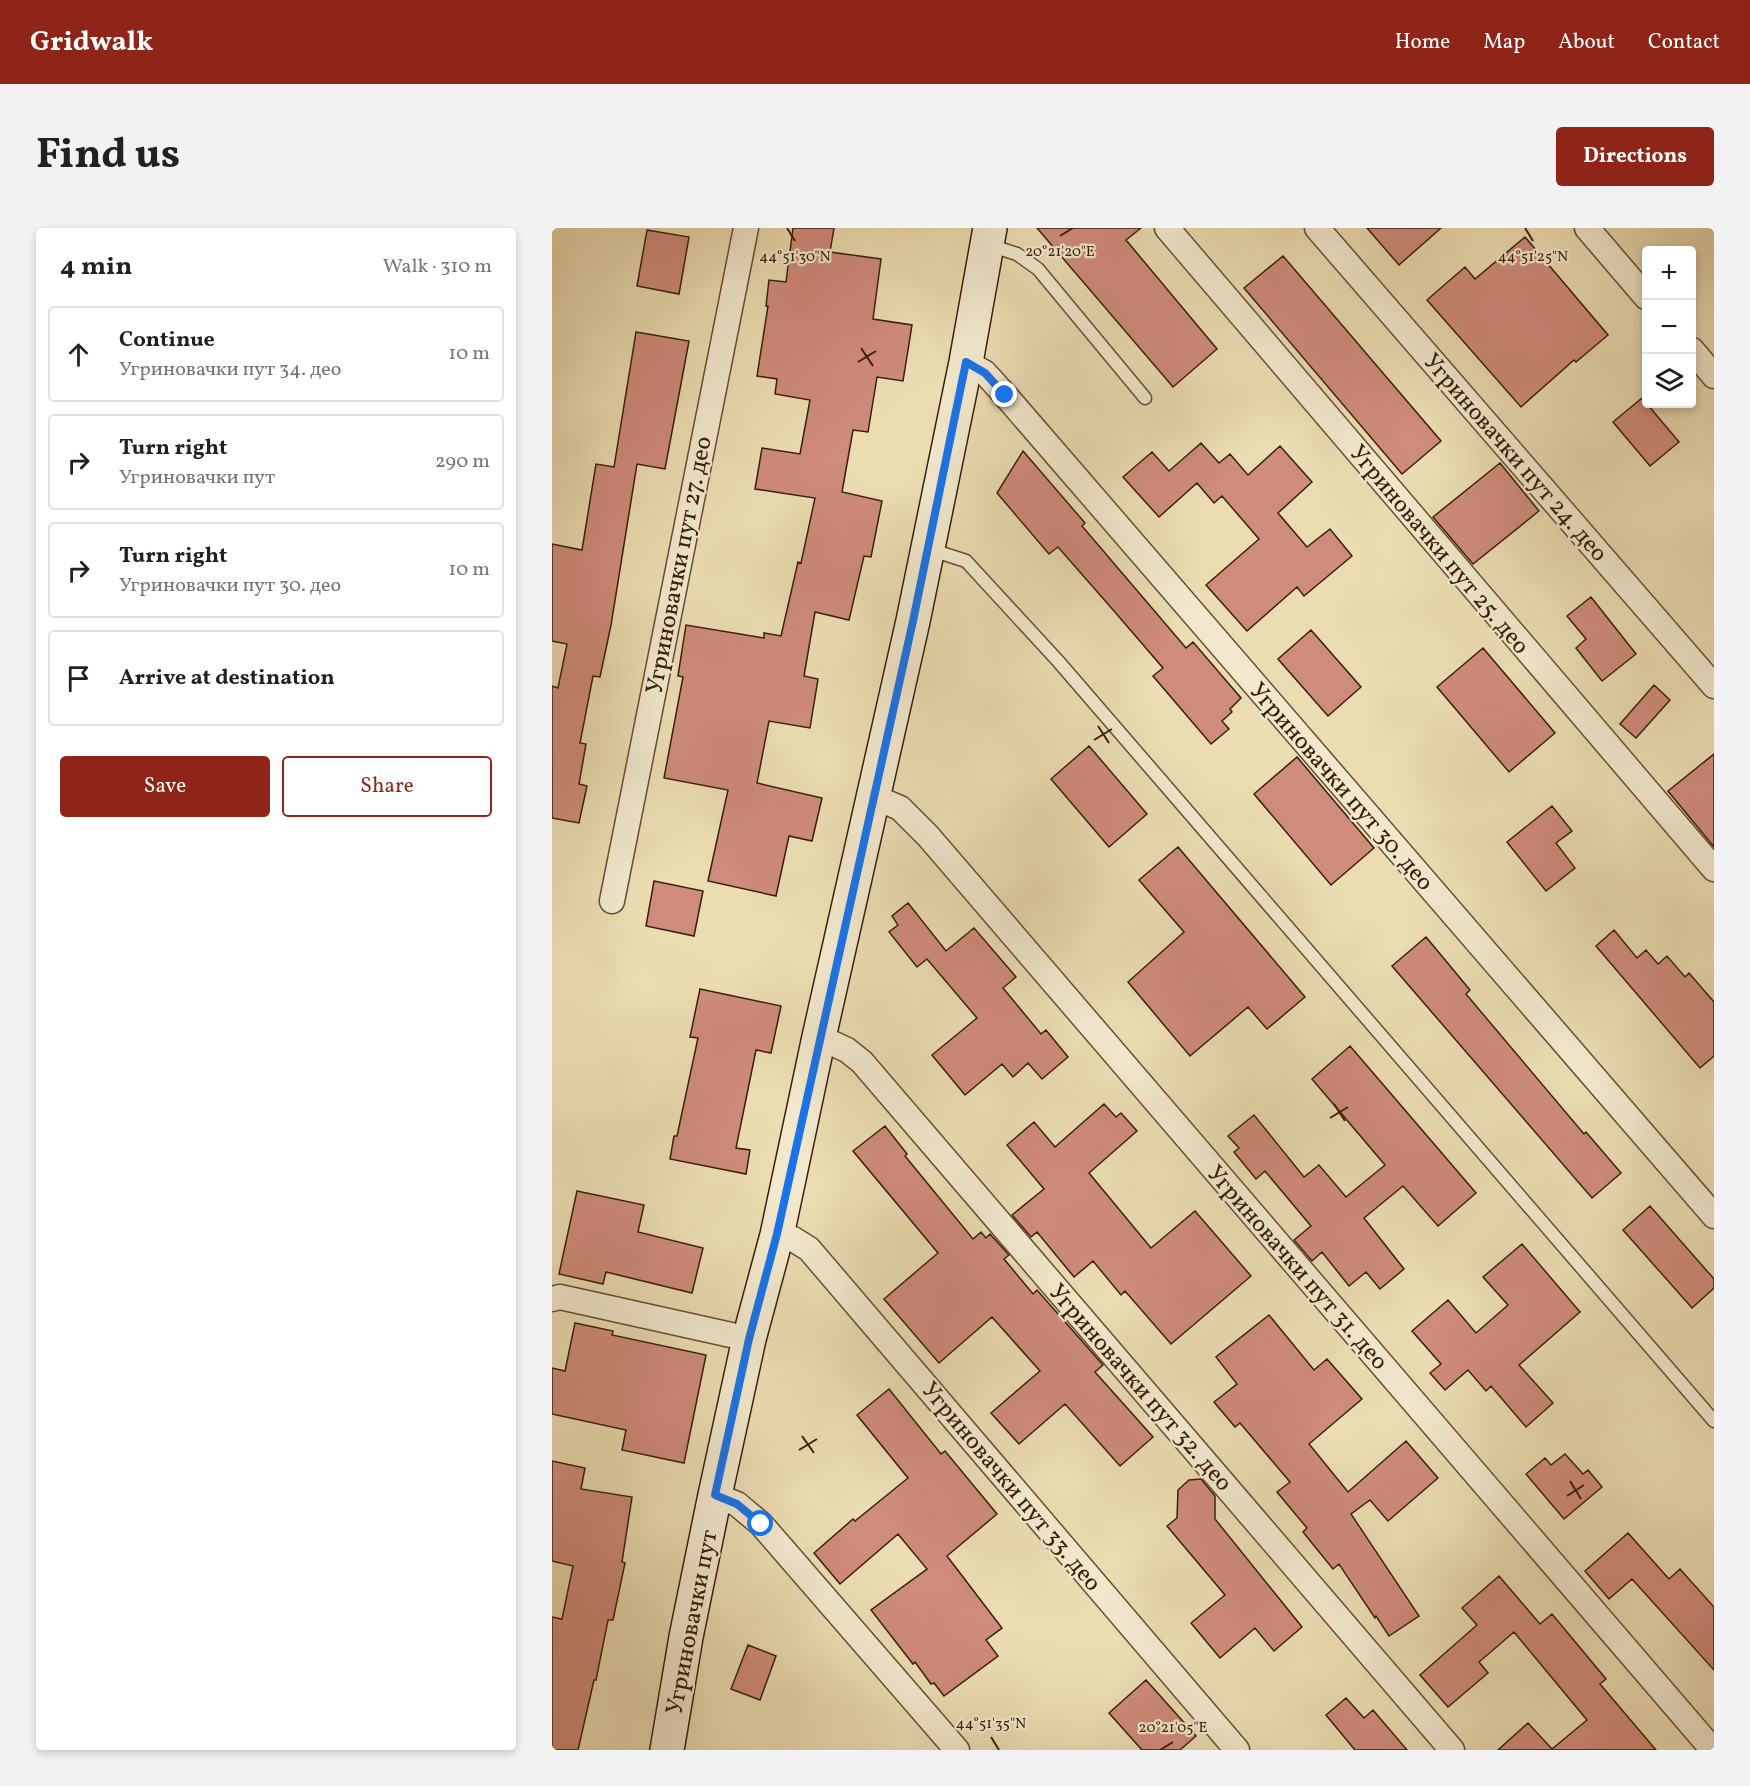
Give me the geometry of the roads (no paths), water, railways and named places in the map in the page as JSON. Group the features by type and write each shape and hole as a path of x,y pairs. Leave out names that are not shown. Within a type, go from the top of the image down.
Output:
{"street":[{"name":"Угриновачки пут 27. део","path":"612,902 746,228"},
{"name":"Угриновачки пут 25. део","path":"1167,228 1714,869"},
{"name":"Угриновачки пут 24. део","path":"1317,228 1714,686"},
{"path":"1587,228 1642,291"},
{"name":"Угриновачки пут","path":"667,1750 686,1637 715,1495 749,1339 777,1234 874,797 966,362 989,236"},
{"path":"1695,354 1714,376"},
{"name":"Угриновачки пут 30. део","path":"966,362 985,373 1005,395 1714,1216"},
{"name":"Угриновачки пут 31. део","path":"874,797 900,808 928,836 1713,1750"},
{"name":"Угриновачки пут 32. део","path":"819,1037 847,1050 862,1062 1452,1750"},
{"name":"Угриновачки пут 33. део","path":"777,1234 793,1239 809,1249 1237,1750"},
{"path":"552,1299 560,1298 749,1339"},
{"path":"715,1495 737,1504 761,1524 957,1750"}],"lane":[{"path":"989,236 1038,269 1145,398"},
{"path":"927,548 966,561 1058,662 1714,1421"}]}
